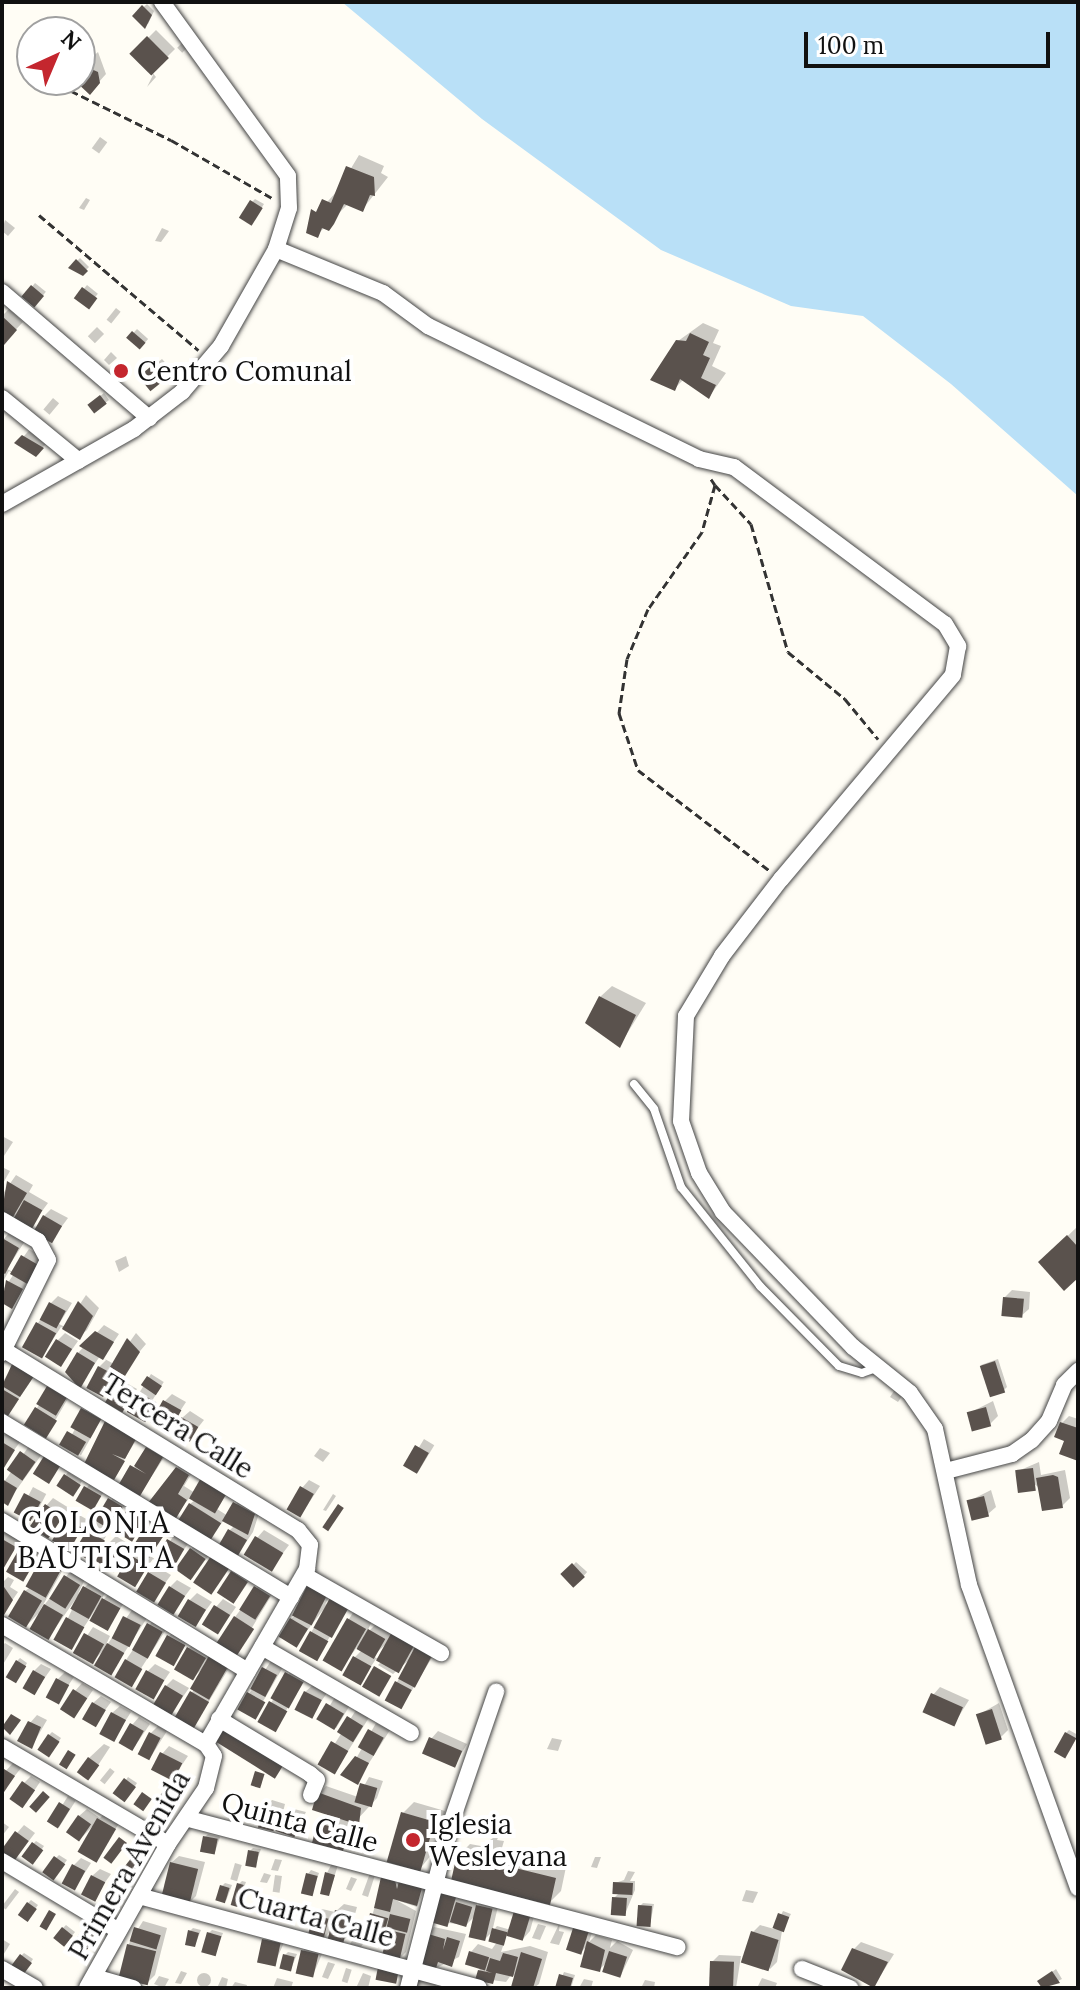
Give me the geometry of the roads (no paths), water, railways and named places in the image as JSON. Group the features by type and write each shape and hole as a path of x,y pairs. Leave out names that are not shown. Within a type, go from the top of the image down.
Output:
{"street":[{"path":"2,504 149,418 211,361 276,249 289,208 288,176 162,2"},
{"path":"276,249 383,293 428,326 699,459 734,467 945,624 958,646 953,675 781,879 722,956 686,1016 681,1121 699,1173 723,1212 876,1368 924,1409 946,1471 969,1585 1078,1888"},
{"path":"2,292 149,418"},
{"path":"2,398 79,461"},
{"path":"2,1220 38,1241 48,1260 45,1273 8,1326 3,1352"},
{"name":"Tercera Calle","path":"3,1352 298,1530 312,1557"},
{"path":"946,1471 1012,1454 1032,1440 1049,1421 1064,1385 1078,1371"},
{"path":"2,1422 291,1597"},
{"path":"2,1521 248,1671"},
{"name":"Primera Avenida","path":"90,1983 168,1844 189,1819 215,1767 206,1744 312,1557"},
{"path":"304,1575 441,1653"},
{"path":"2,1625 206,1744"},
{"path":"262,1647 411,1733"},
{"path":"408,1988 434,1885 496,1692"},
{"name":"Quinta Calle","path":"219,1719 310,1774 317,1780 311,1795"},
{"path":"2,1747 168,1844"},
{"name":"Quinta Calle","path":"189,1819 677,1947"},
{"path":"2,1861 119,1931"},
{"name":"Cuarta Calle","path":"139,1896 479,1988"},
{"path":"2,1969 35,1988"},
{"path":"802,1969 850,1988"},
{"path":"90,1983 133,1988"}],"lane":[{"path":"634,1084 654,1109 681,1187 760,1286 839,1366 862,1373 876,1368"}],"water":[{"path":"342,2 1078,2 1078,496 951,384 863,316 791,306 661,250 482,119"}],"place":[{"name":"Centro Comunal","path":"121,371"},
{"name":"Iglesia Wesleyana","path":"413,1840"}],"district":[{"name":"COLONIA BAUTISTA","path":"96,1539"}]}
